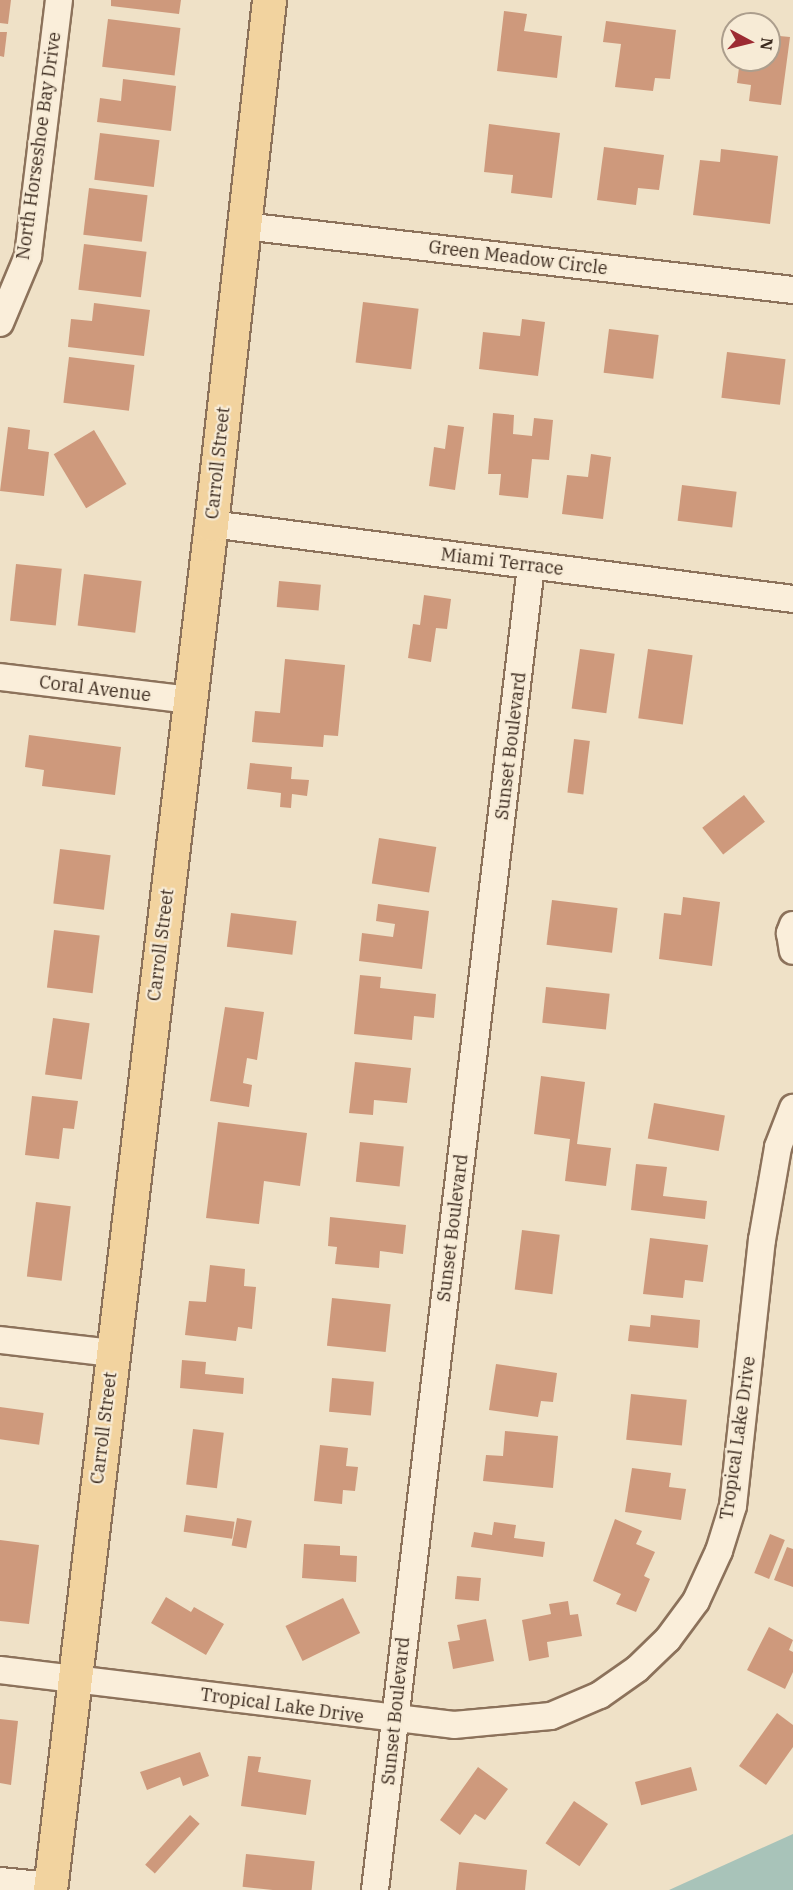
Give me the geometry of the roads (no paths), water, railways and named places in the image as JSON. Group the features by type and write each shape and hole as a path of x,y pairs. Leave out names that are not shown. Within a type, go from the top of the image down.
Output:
{"main road":[{"name":"Carroll Street","path":"50,1888 211,524 269,0"}],"street":[{"name":"North Horseshoe Bay Drive","path":"0,323 28,256 59,0"},
{"name":"Green Meadow Circle","path":"244,226 793,290"},
{"name":"Miami Terrace","path":"211,524 793,599"},
{"name":"Sunset Boulevard","path":"375,1890 531,566"},
{"name":"Coral Avenue","path":"0,677 190,700"},
{"path":"793,925 790,933 793,951"},
{"name":"Tropical Lake Drive","path":"0,1670 394,1721 454,1725 551,1716 600,1695 638,1669 668,1639 696,1601 719,1551 733,1506 762,1240 778,1147 793,1108"},
{"path":"0,1340 112,1353"},
{"path":"0,1881 50,1888"}],"water":[{"path":"793,1834 793,1890 669,1890"}]}
